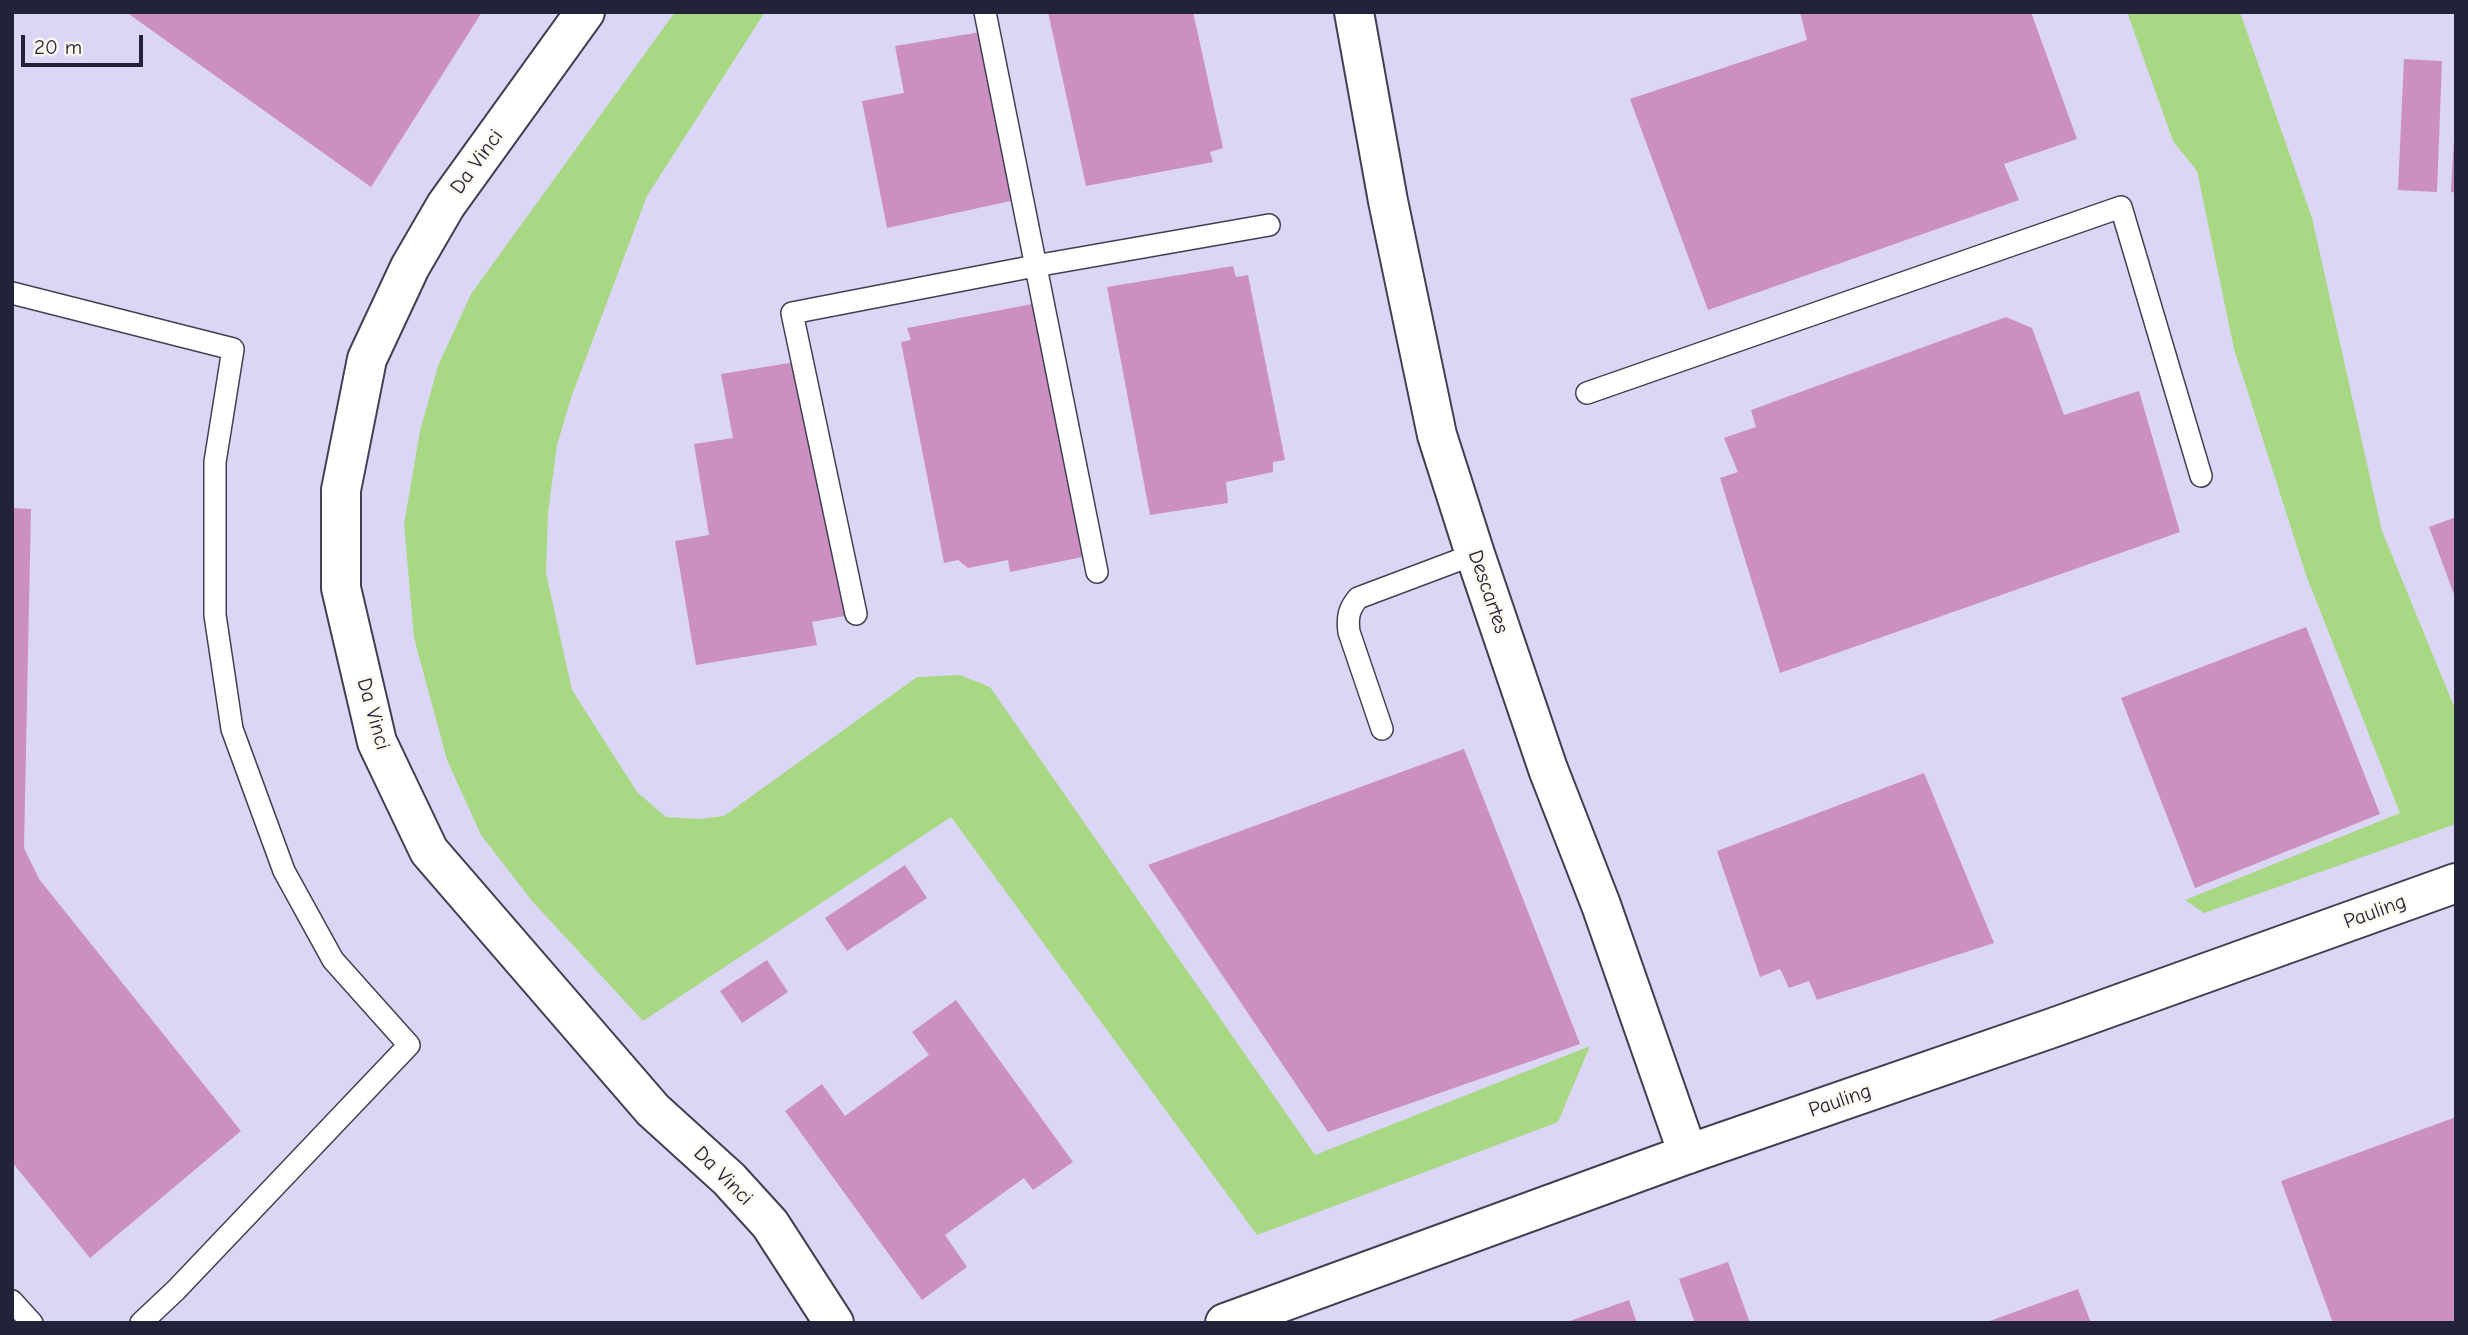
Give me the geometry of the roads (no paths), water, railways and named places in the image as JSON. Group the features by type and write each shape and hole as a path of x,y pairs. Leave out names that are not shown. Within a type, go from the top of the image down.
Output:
{"street":[{"name":"Da Vinci","path":"585,12 446,205 410,267 367,359 341,490 341,588 377,742 429,851 653,1110 729,1179 770,1224 834,1323"},
{"name":"Descartes","path":"1354,12 1388,201 1437,435 1549,769 1601,905 1688,1154"},
{"name":"Pauling","path":"1225,1323 1688,1154 2456,883"}],"lane":[{"path":"985,12 1097,572"},
{"path":"1587,393 2121,207 2201,476"},
{"path":"856,614 792,313 1035,266 1269,225"},
{"path":"12,293 233,349 215,462 215,615 232,729 284,871 333,960 409,1045 176,1290 141,1323"},
{"path":"1382,729 1349,632 1350,608 1358,598 1475,554"},
{"path":"12,1301 32,1323"}]}
